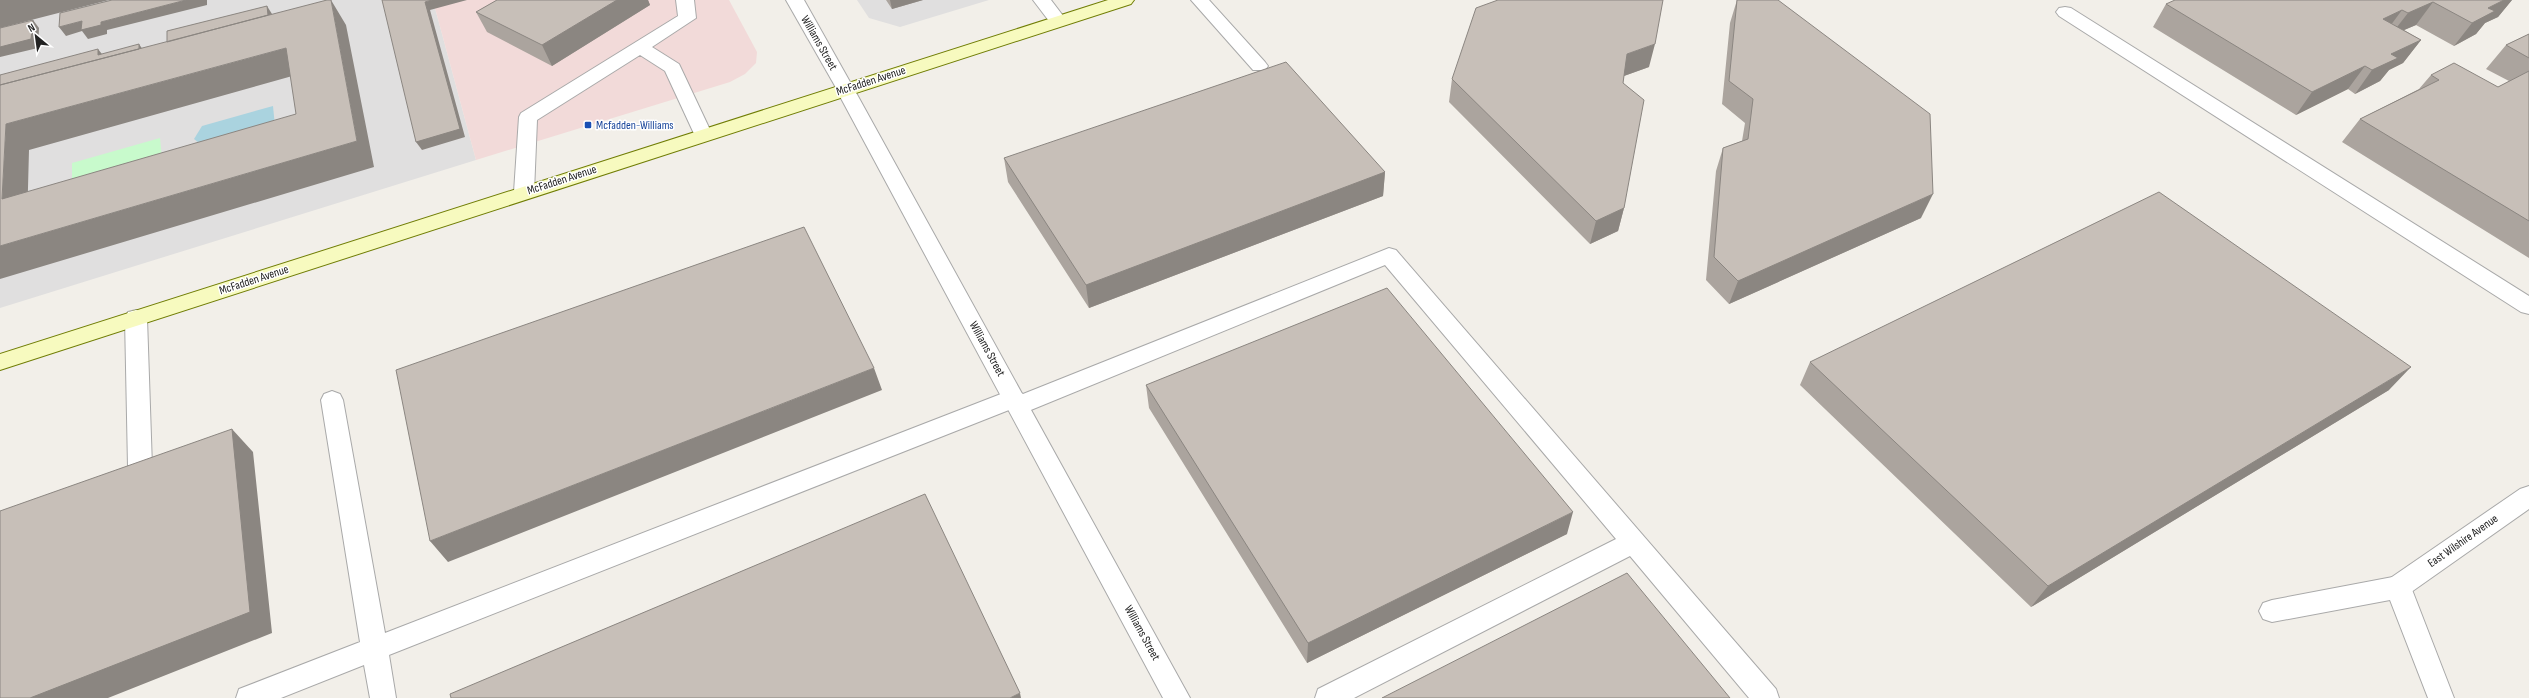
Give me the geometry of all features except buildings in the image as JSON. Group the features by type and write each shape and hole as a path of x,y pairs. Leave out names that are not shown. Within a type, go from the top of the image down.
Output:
{"main road":[{"name":"McFadden Avenue","path":"0,362 703,134 1125,0"}],"street":[{"path":"524,192 528,117 687,18 685,0"},
{"name":"Williams Street","path":"795,0 1177,698"},
{"path":"1042,0 1058,21"},
{"path":"1200,0 1259,66"},
{"path":"2065,12 2529,306"},
{"path":"641,48 673,68 703,134"},
{"path":"249,698 375,648 1016,402 1388,255 1766,698"},
{"path":"136,318 140,467"},
{"path":"332,400 383,698"},
{"name":"East Wilshire Avenue","path":"2398,587 2529,496"},
{"path":"1328,698 1633,542"},
{"path":"2272,611 2398,587 2442,698"}],"shaded area":[{"path":"0,0 464,0 435,8 476,160 0,308"},
{"path":"464,0 729,0 757,52 756,63 745,74 730,82 476,160 435,8"},
{"path":"857,0 989,0 900,27 869,18"}],"green space":[{"path":"160,138 163,169 72,196 72,163"}],"water":[{"path":"273,106 275,126 204,147 194,139 202,126"}],"place":[{"name":"Mcfadden-Williams","path":"588,125"}]}
